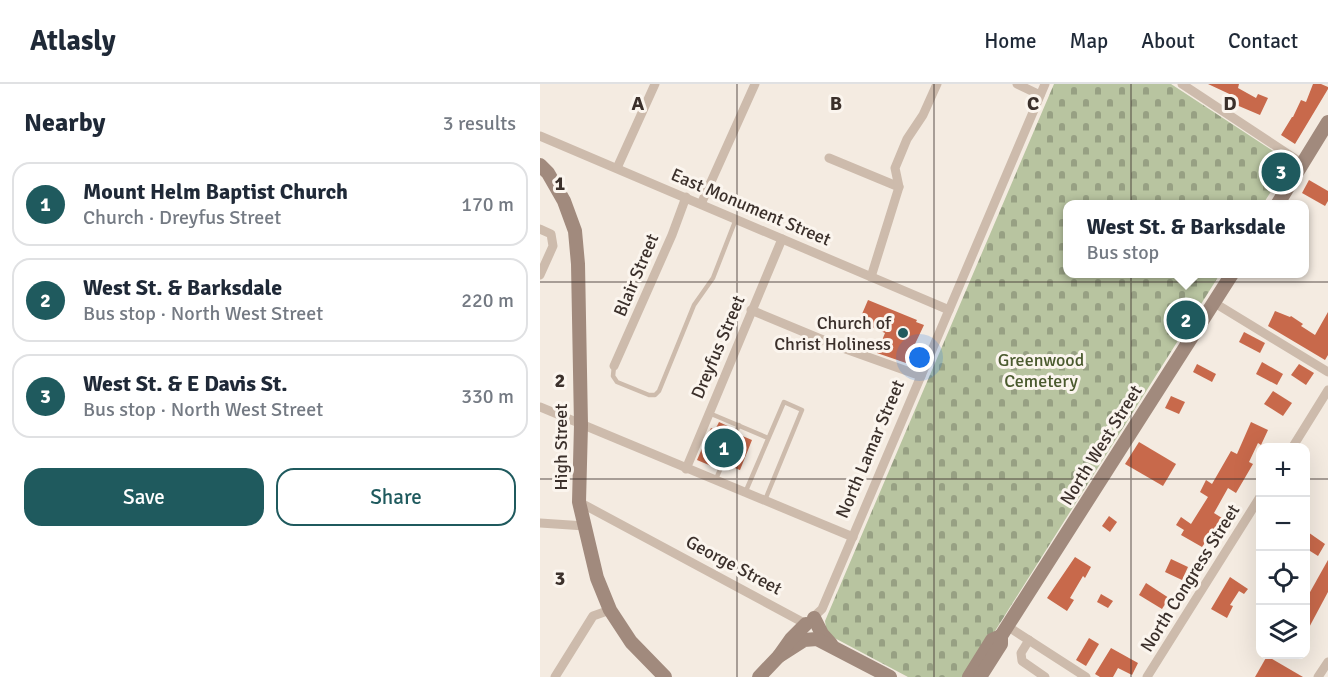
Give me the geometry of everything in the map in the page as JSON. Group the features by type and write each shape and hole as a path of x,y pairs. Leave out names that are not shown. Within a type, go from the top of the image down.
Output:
{"street":[{"path":"617,168 655,84"},
{"path":"701,204 753,84"},
{"path":"871,277 899,187 895,168 907,139 923,115 937,84"},
{"path":"1017,84 1040,94"},
{"name":"North Lamar Street","path":"759,677 791,639 822,609 1045,84"},
{"path":"1182,84 1303,164"},
{"path":"1279,200 1328,122"},
{"name":"East Monument Street","path":"540,136 949,310"},
{"path":"829,158 899,187"},
{"name":"High Street","path":"540,165 564,201 575,231 578,264 581,425 579,502 597,578 609,610 631,642 665,677"},
{"name":"Blair Street","path":"614,366 672,235 686,197"},
{"path":"540,229 551,234 553,246 540,275"},
{"name":"Dreyfus Street","path":"686,469 782,239"},
{"name":"North West Street","path":"980,677 1000,644 1004,631 1229,278"},
{"path":"1213,302 1328,372"},
{"path":"752,310 840,347 921,376"},
{"path":"1295,443 1328,390"},
{"path":"540,408 853,537"},
{"name":"George Street","path":"579,502 810,621"},
{"name":"North Congress Street","path":"1147,677 1256,503"},
{"path":"540,523 585,526"},
{"path":"555,677 593,616 609,610"},
{"path":"810,621 832,645"},
{"path":"1004,631 1029,640 1086,677"},
{"name":"North West Street","path":"969,677 992,640 1004,631"},
{"path":"779,656 800,642 810,638 817,639 890,677"},
{"path":"1029,640 1020,657 1026,665 1046,677"},
{"path":"1318,677 1328,662"}],"lane":[{"path":"614,366 613,376 617,382 649,395 654,395 658,391 694,305 713,278 736,219"},
{"path":"745,493 784,402 802,410 765,501"},
{"path":"709,413 768,438"},
{"path":"731,442 739,425"},
{"path":"715,481 727,454"}],"green space":[{"name":"Greenwood Cemetery","path":"1054,84 1171,84 1290,162 1266,200 1063,200 1063,278 1217,278 966,677 908,677 827,634 825,621"}],"building":[{"path":"1208,84 1239,84 1238,88 1256,98 1258,94 1268,98 1260,115 1234,104 1238,98"},
{"path":"1313,84 1321,84 1328,89 1295,144 1281,135 1301,100 1306,102"},
{"path":"1309,180 1328,191 1328,201 1325,206 1302,193"},
{"name":"Church of Christ Holiness","path":"868,300 924,325 906,363 877,353 885,333 859,321"},
{"path":"1275,311 1291,316 1315,335 1328,312 1328,355 1325,360 1268,326"},
{"path":"1244,332 1265,343 1260,353 1239,342"},
{"path":"1262,362 1283,374 1277,385 1256,374"},
{"path":"1197,364 1216,374 1212,382 1193,372"},
{"path":"1299,364 1314,373 1306,385 1291,375"},
{"path":"1273,391 1292,403 1283,416 1264,404"},
{"path":"1171,396 1185,402 1179,414 1165,408"},
{"path":"719,422 732,428 727,442 729,447 734,446 740,435 752,440 740,470 727,465 731,454 728,450 723,452 716,468 697,460 711,428 715,430"},
{"path":"1251,422 1268,430 1262,443 1256,443 1249,462 1253,464 1236,493 1228,488 1214,513 1222,518 1202,547 1181,535 1184,530 1176,525 1181,517 1191,524 1208,497 1200,492 1206,480 1212,484 1231,451 1237,454"},
{"path":"1139,442 1176,464 1163,486 1125,464"},
{"path":"1109,516 1117,522 1110,532 1102,526"},
{"path":"1310,534 1325,544 1318,556 1310,551"},
{"path":"1075,557 1091,567 1070,598 1074,600 1067,611 1047,598"},
{"path":"1171,559 1188,567 1182,580 1165,572"},
{"path":"1328,560 1328,592 1310,626 1310,592"},
{"path":"1230,577 1248,589 1244,594 1239,591 1230,605 1233,606 1227,618 1211,609"},
{"path":"1146,583 1169,598 1162,609 1139,595"},
{"path":"1101,594 1113,601 1108,608 1097,602"},
{"path":"1089,638 1099,644 1086,666 1076,660"},
{"path":"1111,648 1138,663 1132,675 1118,668 1113,677 1100,677 1095,674"},
{"path":"1265,659 1272,659 1303,677 1255,677"}],"place":[{"name":"West St. & E Davis St.","path":"1281,172"},
{"name":"West St. & Barksdale","path":"1186,320"},
{"name":"Church of Christ Holiness","path":"903,333"},
{"name":"Mount Helm Baptist Church","path":"724,448"}]}
